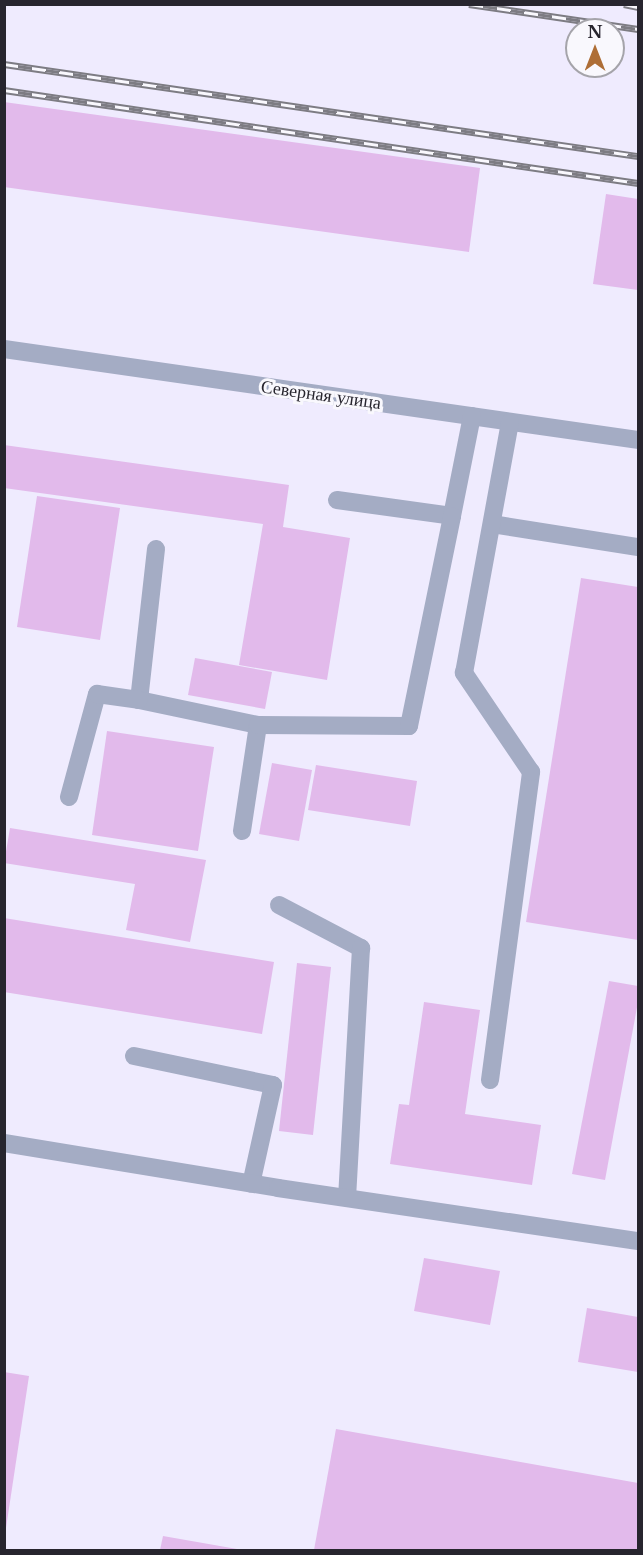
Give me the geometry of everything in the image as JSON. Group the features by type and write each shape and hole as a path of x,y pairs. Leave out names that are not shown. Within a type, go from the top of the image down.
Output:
{"street":[{"name":"Северная улица","path":"4,349 639,440"},
{"path":"69,797 97,693 258,725 409,726 472,416"},
{"path":"490,1080 531,772 464,673 510,422"},
{"path":"337,500 452,516"},
{"path":"492,524 639,547"},
{"path":"139,700 156,549"},
{"path":"242,831 258,725"},
{"path":"279,905 361,948 346,1198"},
{"path":"134,1056 273,1084 251,1184"},
{"path":"4,1143 251,1184 639,1241"}],"shaded area":[{"path":"5,5 638,5 638,1550 5,1550"}],"building":[{"path":"4,102 480,168 469,252 4,187"},
{"path":"606,194 638,199 638,290 593,284"},
{"path":"4,445 289,485 283,527 350,538 327,680 239,665 263,524 4,488"},
{"path":"37,496 120,508 100,640 17,627"},
{"path":"581,578 638,587 638,940 526,922"},
{"path":"195,658 272,672 265,709 188,695"},
{"path":"107,731 214,747 198,851 92,835"},
{"path":"272,763 312,770 299,841 259,834"},
{"path":"316,765 417,781 410,826 308,810"},
{"path":"10,828 206,860 190,942 126,930 135,884 4,863"},
{"path":"4,918 274,962 262,1034 4,992"},
{"path":"297,963 331,967 313,1135 279,1131"},
{"path":"609,981 638,986 638,1002 605,1180 572,1174"},
{"path":"424,1002 480,1010 465,1114 541,1125 532,1185 390,1164 399,1104 409,1105"},
{"path":"424,1258 500,1271 490,1325 414,1311"},
{"path":"587,1308 638,1317 638,1372 578,1362"},
{"path":"4,1372 29,1376 6,1528 4,1528"},
{"path":"336,1429 638,1483 638,1550 314,1550"},
{"path":"163,1536 237,1549 237,1550 160,1550"}],"railway":[{"path":"469,4 638,29"},
{"path":"624,4 638,7"},
{"path":"4,64 638,156"},
{"path":"4,90 638,183"}]}
